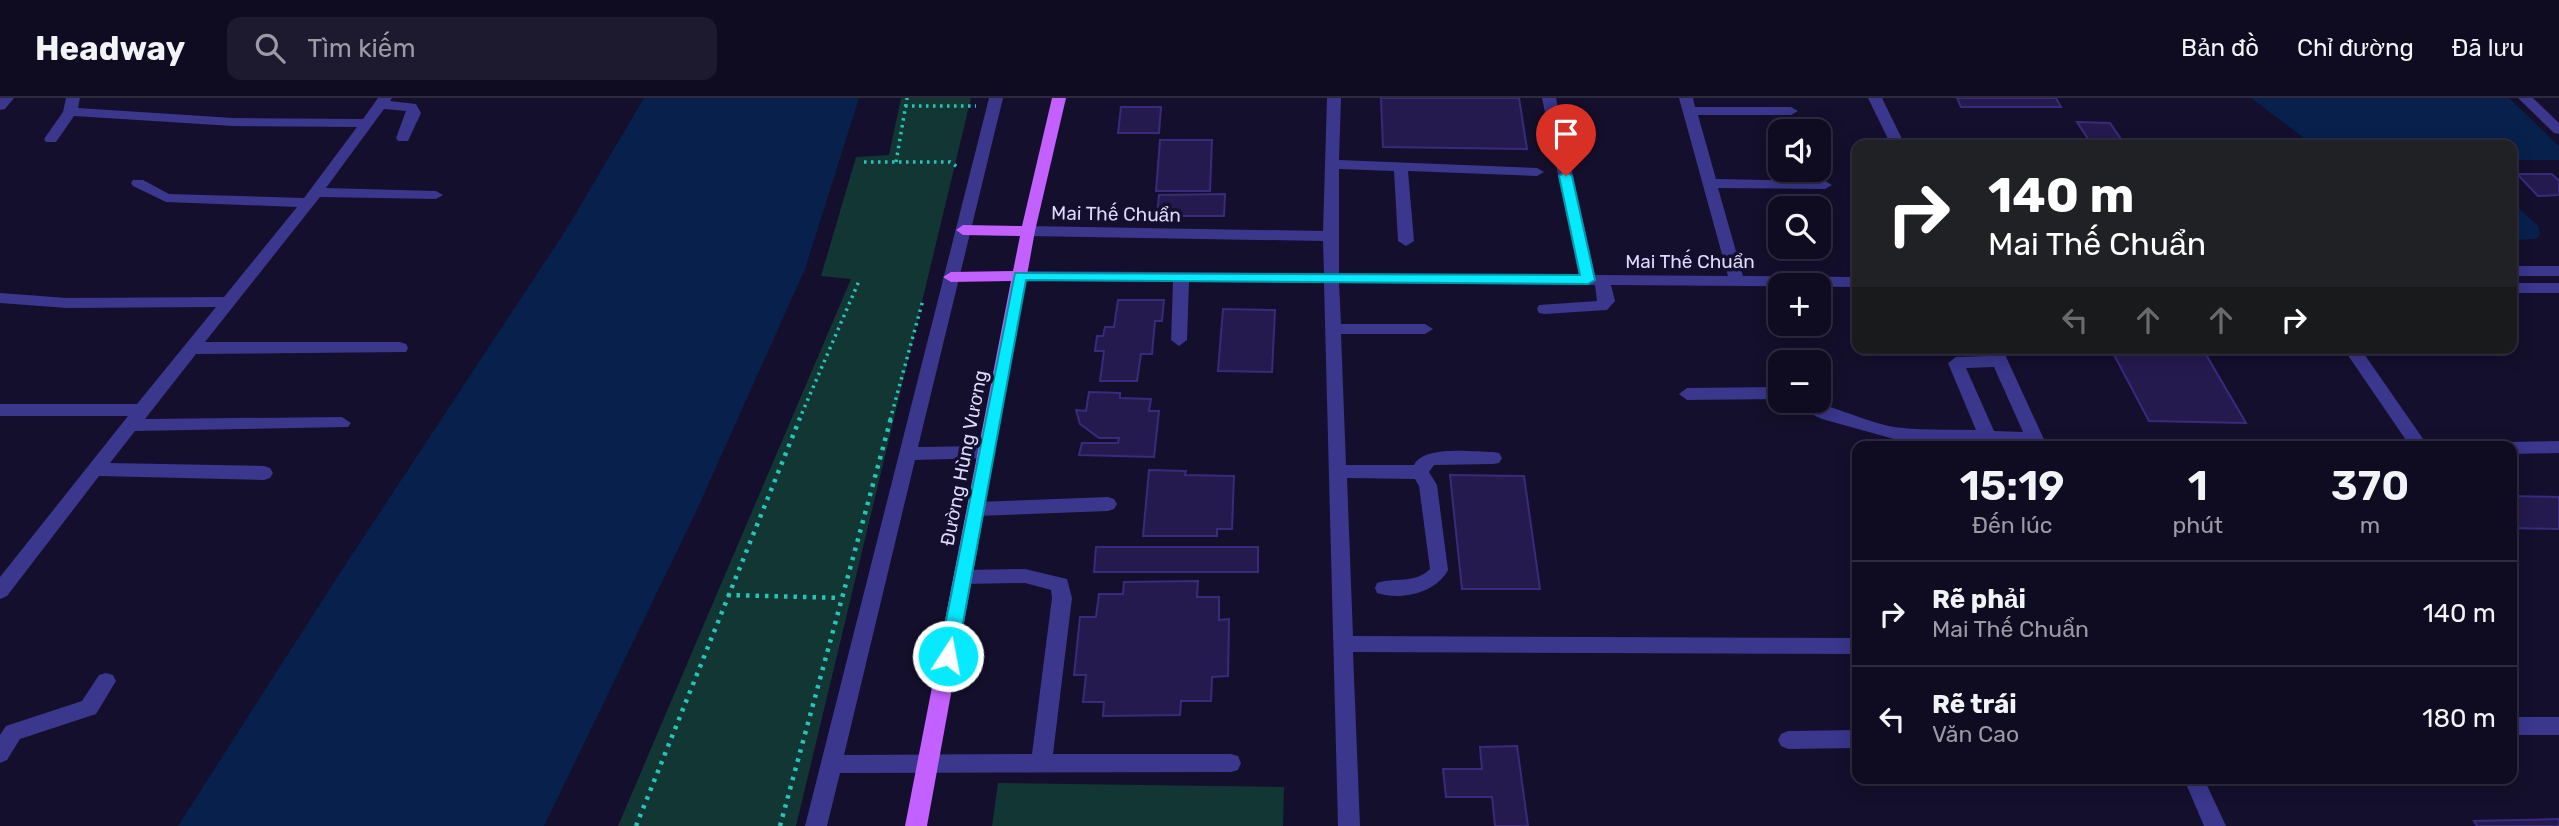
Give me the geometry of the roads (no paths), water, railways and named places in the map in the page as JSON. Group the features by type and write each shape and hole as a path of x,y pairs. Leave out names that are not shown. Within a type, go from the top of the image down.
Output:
{"main road":[{"name":"Đường Hùng Vương","path":"916,826 1028,231 1059,98"},
{"path":"963,230 1028,231"},
{"path":"951,277 1020,276"}],"street":[{"path":"0,106 7,98"},
{"path":"816,826 996,98"},
{"path":"1334,98 1330,236 1349,826"},
{"path":"1545,309 1601,306 1607,300 1595,280 1549,98"},
{"path":"1875,98 1896,140"},
{"path":"2525,98 2559,130"},
{"path":"0,592 94,469 311,198 382,101 411,107 414,113 403,138"},
{"path":"1737,281 1688,104 1791,111"},
{"path":"51,139 72,105 233,122 365,123"},
{"path":"1332,164 1537,172"},
{"path":"1401,168 1405,242"},
{"path":"138,183 166,198 436,195"},
{"path":"1710,183 1825,185"},
{"name":"Mai Thế Chuẩn","path":"1028,231 1330,236"},
{"path":"2517,271 2552,271 2559,287 2517,288"},
{"name":"Mai Thế Chuẩn","path":"1020,276 1852,282"},
{"path":"1179,340 1181,278"},
{"path":"0,298 67,303 228,302"},
{"path":"1334,329 1425,329"},
{"path":"190,348 400,348"},
{"path":"2355,354 2416,441"},
{"path":"1988,438 1953,356 1997,355 2035,441"},
{"path":"1687,394 1768,393"},
{"path":"0,410 141,410"},
{"path":"1824,413 1894,433 2017,441"},
{"path":"130,425 342,423"},
{"path":"2517,448 2559,447"},
{"path":"907,454 987,452"},
{"path":"1420,472 1423,464 1430,459 1493,458"},
{"path":"94,469 264,474"},
{"path":"1338,471 1420,472"},
{"path":"1384,588 1428,584 1435,579 1439,570 1428,485 1420,472"},
{"path":"976,509 1108,504"},
{"path":"963,576 1025,576 1060,584 1062,598 1041,763"},
{"path":"1343,644 1852,646"},
{"path":"0,754 13,732 89,708 106,681"},
{"path":"2517,726 2559,726"},
{"path":"1788,740 1852,739"},
{"path":"832,764 1231,764"},
{"path":"2196,784 2216,826"}],"water":[{"path":"644,98 859,98 805,269 694,516 544,826 178,826 338,576 566,230"},
{"path":"2251,98 2509,98 2559,146 2559,160 2517,160 2517,140 2306,140"},
{"path":"2517,207 2538,226 2540,235 2535,239 2517,240"}]}
